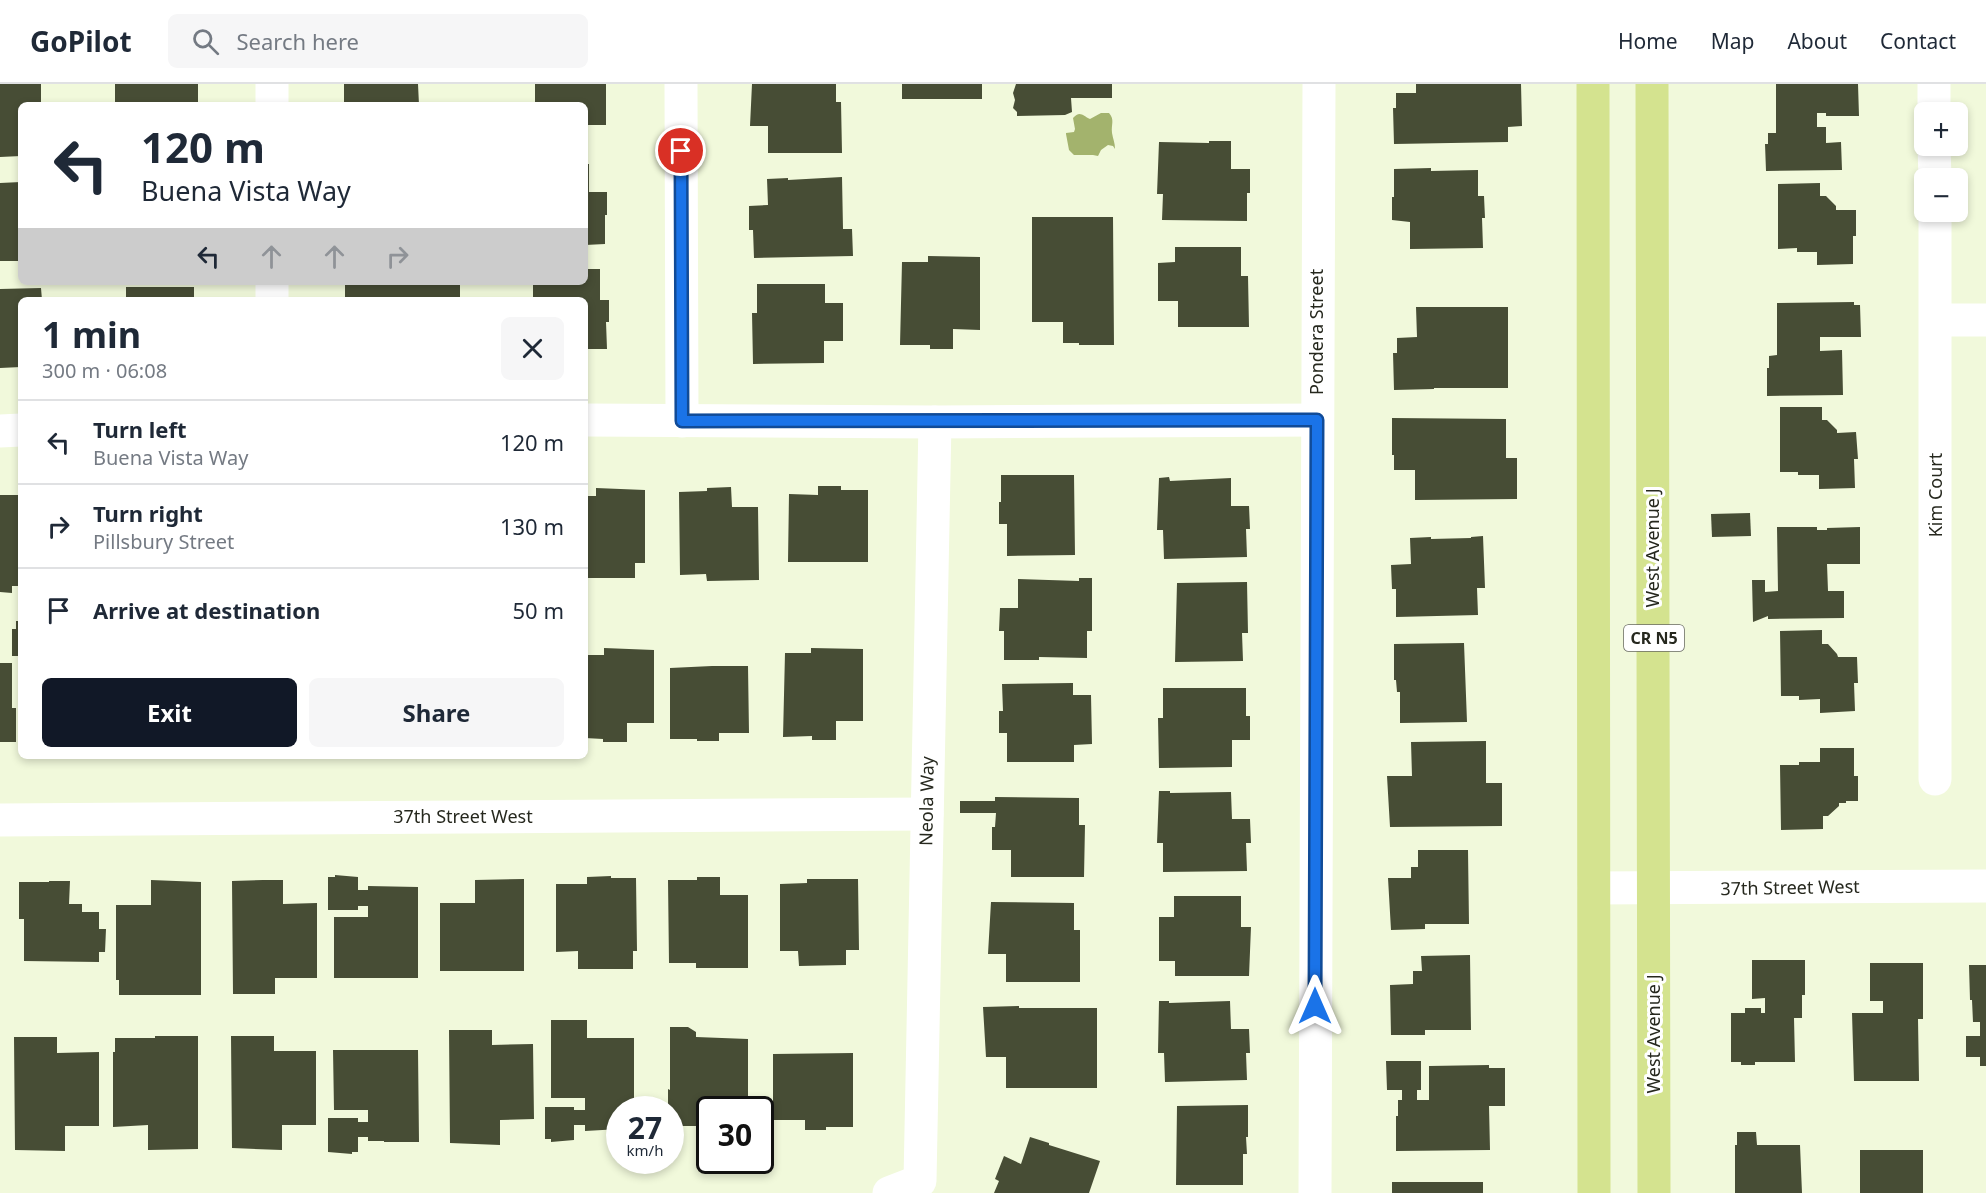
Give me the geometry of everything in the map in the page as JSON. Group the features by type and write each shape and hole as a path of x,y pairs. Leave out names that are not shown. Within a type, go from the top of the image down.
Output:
{"main road":[{"path":"1593,84 1594,1193"},
{"name":"West Avenue J","path":"1652,84 1654,1193"}],"street":[{"path":"272,84 272,102"},
{"path":"681,84 682,421"},
{"name":"Pondera Street","path":"1315,1193 1319,84"},
{"path":"1934,84 1934,102"},
{"name":"Kim Court","path":"1935,222 1935,779"},
{"path":"1936,320 1986,320"},
{"path":"588,420 934,422 1317,420"},
{"name":"Neola Way","path":"889,1193 920,1180 934,422"},
{"path":"0,431 18,430"},
{"name":"37th Street West","path":"0,820 927,814"},
{"name":"37th Street West","path":"1594,888 1986,886"}],"shaded area":[{"path":"1101,113 1109,113 1112,118 1115,149 1108,145 1101,150 1098,156 1074,155 1069,150 1066,134 1074,132 1073,118 1080,114 1090,119"}],"building":[{"path":"0,84 41,84 41,102 18,102 18,156 0,157"},
{"path":"115,84 198,84 198,102 115,102"},
{"path":"344,84 418,84 419,102 344,102"},
{"path":"535,84 606,84 606,125 588,125 588,102 535,102"},
{"path":"752,84 836,84 836,102 841,102 842,153 768,153 768,126 750,126"},
{"path":"902,84 982,84 982,99 902,99"},
{"path":"1016,84 1112,84 1112,98 1071,98 1072,112 1065,115 1017,116 1013,108 1015,100 1013,93"},
{"path":"1416,84 1521,84 1522,126 1508,127 1508,142 1394,144 1393,108 1396,108 1396,93 1416,93"},
{"path":"1776,84 1858,84 1859,116 1826,116 1826,113 1817,113 1817,127 1826,127 1826,143 1841,142 1842,170 1766,171 1765,144 1768,144 1768,133 1776,133"},
{"path":"1209,141 1231,141 1231,169 1250,169 1247,221 1162,220 1163,194 1157,194 1159,142 1209,143"},
{"path":"588,164 589,192 607,192 605,244 588,245"},
{"path":"1431,168 1431,171 1478,170 1478,196 1484,196 1483,248 1410,249 1410,222 1392,220 1394,169"},
{"path":"842,177 843,229 852,229 853,256 754,258 753,230 749,230 749,206 768,205 767,179"},
{"path":"18,182 18,261 0,261 0,183"},
{"path":"1820,183 1820,196 1826,196 1836,206 1836,210 1856,210 1853,264 1817,265 1817,252 1797,252 1797,248 1778,249 1778,184"},
{"path":"1032,217 1113,217 1114,345 1063,343 1063,322 1032,322"},
{"path":"1175,247 1241,247 1241,276 1248,276 1249,327 1178,327 1178,301 1158,301 1158,263 1175,262"},
{"path":"928,256 980,257 980,330 953,329 953,349 930,349 930,345 900,345 902,262 928,262"},
{"path":"588,269 600,269 600,300 609,300 609,322 606,322 607,349 588,349 588,297 533,297 533,285 588,285"},
{"path":"757,284 825,284 825,303 843,303 843,341 824,341 824,363 753,364 752,313 757,313"},
{"path":"345,285 460,285 460,297 345,297"},
{"path":"126,287 194,287 194,297 126,297"},
{"path":"41,288 42,297 18,297 18,367 0,368 0,289"},
{"path":"1854,302 1854,305 1860,305 1861,337 1820,337 1820,351 1842,350 1843,395 1767,396 1769,356 1777,355 1777,303"},
{"path":"1416,307 1508,307 1508,388 1394,390 1393,353 1397,353 1397,338 1417,337"},
{"path":"1780,407 1822,407 1822,420 1827,420 1837,430 1837,433 1856,432 1858,459 1854,459 1855,488 1819,489 1819,475 1780,472"},
{"path":"1392,418 1506,419 1506,458 1517,458 1517,499 1415,500 1415,470 1394,470"},
{"path":"1001,475 1074,475 1075,555 1007,556 1007,524 999,524"},
{"path":"1169,477 1170,481 1231,478 1231,506 1249,506 1250,529 1246,529 1247,557 1164,559 1163,530 1157,530 1159,478"},
{"path":"818,486 841,486 841,490 868,490 868,562 788,562 789,494 818,495"},
{"path":"731,487 732,507 758,507 759,580 707,581 706,574 680,575 679,492"},
{"path":"596,488 645,490 645,563 635,563 635,578 588,578 588,496 596,496"},
{"path":"0,495 18,495 18,586 12,586 12,593 0,592"},
{"path":"1750,513 1751,536 1712,537 1711,514"},
{"path":"1777,527 1817,527 1817,530 1827,530 1827,528 1860,527 1860,564 1827,564 1828,591 1844,591 1844,618 1768,619 1768,616 1753,622 1752,580 1765,580 1765,592 1778,591"},
{"path":"1483,536 1485,588 1477,588 1478,615 1396,617 1396,589 1392,589 1391,565 1411,564 1410,538"},
{"path":"1079,578 1092,578 1092,631 1087,631 1087,658 1039,657 1039,660 1004,660 1004,631 999,631 1000,608 1018,608 1018,579 1079,581"},
{"path":"1247,582 1248,633 1242,633 1243,661 1175,662 1177,583"},
{"path":"16,621 18,621 18,656 12,656 12,629 16,629"},
{"path":"1822,630 1822,644 1828,644 1838,657 1857,657 1858,683 1854,683 1855,711 1820,713 1820,699 1799,700 1799,696 1781,696 1780,631"},
{"path":"1464,643 1467,722 1400,723 1400,692 1397,692 1396,680 1394,680 1394,644"},
{"path":"604,648 654,650 654,723 627,723 627,742 603,742 603,739 588,738 588,655 604,655"},
{"path":"811,648 863,649 863,721 836,721 836,740 812,740 812,736 783,737 785,653 811,653"},
{"path":"0,663 12,663 12,708 16,708 16,742 0,742"},
{"path":"748,666 749,733 719,733 719,741 670,739 670,668"},
{"path":"1073,683 1073,695 1091,695 1092,744 1074,745 1074,762 1007,762 1007,733 999,733 999,711 1003,711 1002,684"},
{"path":"1163,688 1246,688 1246,716 1250,716 1250,740 1232,740 1232,767 1159,768 1158,718 1163,718"},
{"path":"1486,741 1486,783 1502,783 1502,826 1390,827 1387,776 1412,776 1411,742"},
{"path":"1820,748 1854,748 1854,776 1858,776 1858,801 1839,803 1839,806 1828,816 1823,816 1823,829 1781,830 1780,765 1820,762"},
{"path":"1159,791 1170,791 1170,793 1231,792 1232,819 1250,819 1251,843 1246,843 1247,871 1163,872 1163,843 1157,843"},
{"path":"995,797 1079,798 1079,825 1085,825 1084,877 1011,877 1011,850 992,850 992,827 995,827 996,813 960,813 960,801 995,801"},
{"path":"1418,850 1468,850 1469,924 1425,924 1425,929 1391,930 1388,878 1411,878 1411,867 1418,867"},
{"path":"335,875 358,877 358,890 368,890 368,886 418,887 418,978 334,978 334,917 368,917 368,906 358,906 358,910 328,910 328,877 335,877"},
{"path":"611,876 611,878 636,878 637,951 633,951 633,969 578,969 578,951 556,952 556,884 587,884 587,877"},
{"path":"697,877 720,877 720,895 748,895 748,968 696,968 696,963 669,963 668,880 697,880"},
{"path":"524,879 524,971 440,971 440,903 475,903 475,880"},
{"path":"807,879 858,879 859,950 846,950 846,965 799,966 798,951 780,951 780,884 807,883"},
{"path":"151,880 201,882 201,995 119,995 119,980 116,980 116,905 151,905"},
{"path":"283,880 283,904 317,903 317,978 275,978 275,994 233,994 232,881"},
{"path":"70,881 69,904 82,904 82,912 99,912 99,929 106,929 105,952 99,952 99,962 24,961 24,919 19,919 19,882"},
{"path":"1174,896 1241,896 1241,927 1251,927 1249,976 1175,976 1175,961 1159,961 1159,917 1174,917"},
{"path":"991,902 1074,903 1074,930 1080,930 1080,982 1006,982 1006,954 988,954"},
{"path":"1470,955 1471,1030 1425,1030 1425,1035 1391,1035 1390,985 1413,984 1413,971 1422,971 1421,956"},
{"path":"1752,960 1805,960 1805,995 1802,995 1802,1018 1794,1018 1795,1062 1755,1062 1755,1065 1741,1065 1741,1062 1731,1062 1731,1013 1745,1013 1745,1008 1761,1008 1761,1013 1765,1013 1765,998 1752,999"},
{"path":"1870,963 1923,963 1923,1019 1918,1019 1919,1081 1854,1081 1852,1013 1883,1013 1883,1001 1870,1001"},
{"path":"1969,965 1986,965 1986,1066 1980,1066 1980,1057 1966,1057 1966,1036 1980,1036 1980,1022 1973,1022"},
{"path":"1159,1001 1169,1001 1169,1003 1230,1001 1231,1029 1249,1029 1250,1053 1246,1053 1247,1080 1165,1082 1164,1053 1158,1053"},
{"path":"1019,1006 1019,1008 1097,1008 1097,1088 1006,1088 1006,1057 986,1057 983,1007"},
{"path":"551,1020 587,1020 587,1038 634,1038 634,1096 606,1096 606,1130 585,1131 585,1125 574,1125 574,1140 551,1142 551,1139 545,1139 545,1107 574,1107 574,1110 585,1110 585,1098 551,1098"},
{"path":"670,1027 688,1027 696,1032 696,1037 748,1039 748,1096 696,1096 696,1126 684,1126 684,1096 668,1096 668,1089 670,1090"},
{"path":"449,1030 492,1030 492,1045 533,1044 534,1119 500,1120 500,1145 450,1143"},
{"path":"155,1036 198,1036 198,1149 148,1150 148,1125 113,1127 115,1038 155,1038"},
{"path":"231,1036 274,1036 274,1051 316,1051 316,1125 282,1125 282,1150 232,1148"},
{"path":"14,1037 57,1037 57,1053 99,1052 99,1126 65,1126 65,1151 15,1150"},
{"path":"333,1050 418,1050 419,1142 368,1141 368,1137 358,1137 358,1152 352,1152 352,1154 328,1152 328,1118 358,1118 358,1122 368,1122 368,1110 334,1110"},
{"path":"853,1053 853,1127 805,1130 805,1120 774,1120 773,1054"},
{"path":"1386,1061 1421,1061 1421,1090 1417,1090 1417,1100 1429,1100 1429,1066 1489,1065 1489,1068 1505,1068 1505,1106 1489,1106 1490,1150 1396,1151 1396,1116 1398,1116 1398,1100 1402,1100 1402,1090 1387,1090"},
{"path":"1248,1105 1247,1154 1243,1154 1243,1185 1176,1185 1177,1106"},
{"path":"1737,1132 1756,1132 1757,1145 1800,1145 1802,1193 1735,1193"},
{"path":"1030,1137 1100,1161 1089,1193 994,1193 999,1181 995,1179 1004,1156 1021,1164"},
{"path":"1860,1150 1923,1150 1923,1193 1860,1193"},
{"path":"1392,1182 1483,1182 1483,1193 1392,1193"}],"route":[{"path":"681,151 682,421 1317,420 1315,1006"}]}
